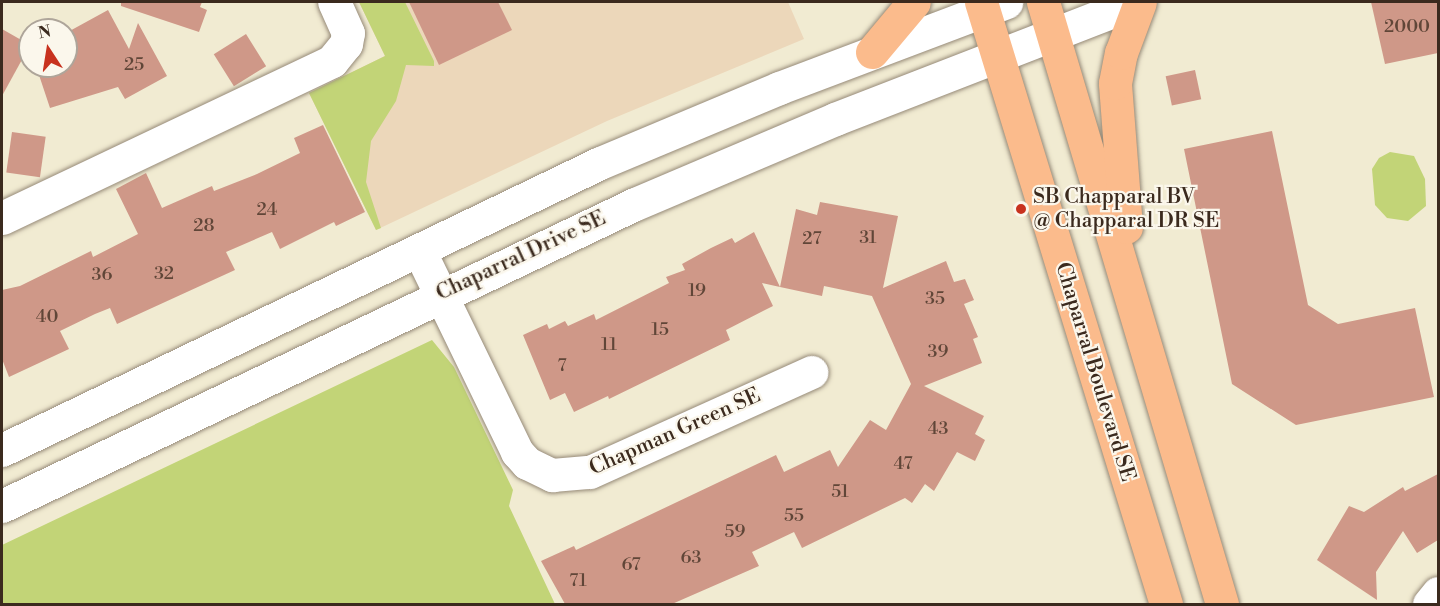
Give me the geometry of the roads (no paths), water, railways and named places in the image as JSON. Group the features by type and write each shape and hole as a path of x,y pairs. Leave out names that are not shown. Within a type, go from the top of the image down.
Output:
{"main road":[{"path":"872,52 915,2"},
{"path":"1043,2 1132,294 1222,604"},
{"path":"1132,294 1114,102 1121,53 1140,2"},
{"name":"Chaparral Boulevard SE","path":"990,4 999,57 1166,604"}],"street":[{"path":"2,218 332,61 346,44 348,33 334,2"},
{"name":"Chaparral Drive SE","path":"2,506 440,294 693,178 835,118 999,57 1136,2"},
{"path":"2,450 418,249 642,145 990,4"},
{"name":"Chapman Green SE","path":"418,249 517,452 527,463 552,476 569,477 590,472 811,372"},
{"path":"1429,604 1438,593"}],"place":[{"name":"SB Chapparal BV @ Chapparal DR SE","path":"1021,209"}]}
